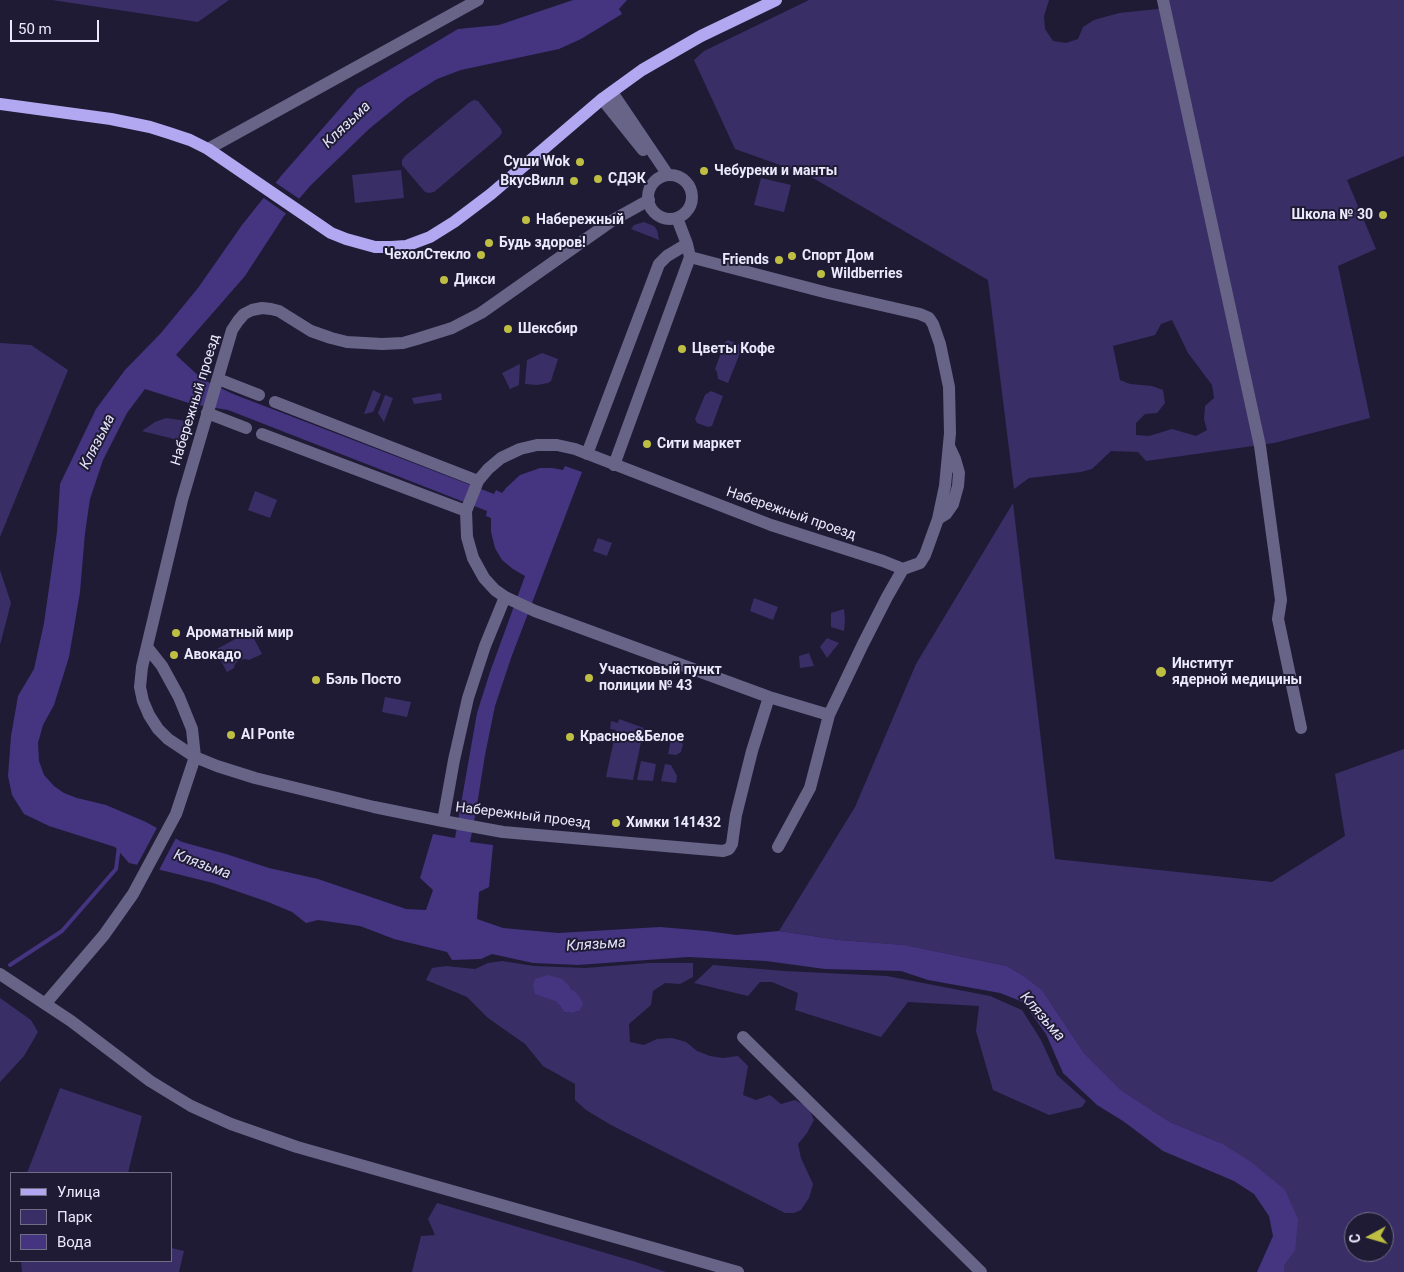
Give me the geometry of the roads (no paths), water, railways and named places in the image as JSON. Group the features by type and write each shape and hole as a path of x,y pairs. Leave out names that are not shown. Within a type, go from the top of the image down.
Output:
{"main road":[{"path":"0,104 77,114 150,127 190,140 208,149 243,172 331,233 346,240 375,247 406,246 430,237 454,222 491,194 607,95 642,70 701,36 776,0"}],"street":[{"path":"208,149 478,0"},
{"path":"1163,0 1260,446 1281,600 1278,619 1301,728"},
{"path":"607,95 656,167 665,176"},
{"path":"665,176 680,177 690,186 692,192 691,205 677,218 671,219 661,216 653,210 649,200 649,190 652,184 665,176"},
{"name":"Набережный проезд","path":"649,200 613,220 481,313 452,328 403,343 347,342 331,338 311,331 279,311 265,308 252,310 244,314 232,330 182,500 142,667 140,687 143,701 158,729 168,739 195,757 256,778 351,802 503,832 723,851 729,849 732,844 736,815 752,751 769,697"},
{"path":"614,464 688,250 677,218"},
{"path":"587,454 660,264 667,256 688,250 828,293 920,314 929,318 933,324 940,344 949,387 949,446 959,473 953,504 946,514 938,519 925,555 920,563 903,569 886,597 829,715 810,788 778,847"},
{"path":"217,381 259,395"},
{"path":"275,402 477,483 467,508 467,537 473,558 484,578 495,590 509,598 531,609 769,697 829,715"},
{"path":"207,412 246,428"},
{"path":"262,434 467,508"},
{"name":"Набережный проезд","path":"477,483 497,461 520,449 557,445 575,449 771,525 883,560 903,569"},
{"path":"449,822 454,760 468,698 485,646 509,598"},
{"path":"45,1004 104,935 133,894 176,814 195,757 192,730 179,697 162,666 147,647"},
{"path":"0,974 71,1021 150,1081 191,1106 231,1124 297,1147 738,1272"},
{"path":"743,1037 981,1272"}],"water":[{"name":"Клязьма","path":"573,0 627,0 619,9 622,14 581,39 559,49 461,70 437,79 407,98 369,129 311,185 284,216 245,276 176,355 202,379 233,394 494,494 496,490 502,493 520,475 540,468 563,470 565,466 582,472 511,658 495,706 470,842 493,845 489,887 479,892 477,919 503,928 558,933 660,927 736,935 779,931 839,940 905,945 1007,966 1042,990 1084,1053 1121,1090 1170,1122 1221,1143 1251,1162 1285,1190 1298,1219 1295,1251 1284,1266 1284,1272 1257,1272 1273,1236 1269,1216 1254,1194 1234,1181 1163,1151 1123,1121 1097,1105 1063,1073 1046,1034 1023,1002 1000,993 928,980 901,971 825,969 766,961 688,957 578,965 533,963 492,954 481,959 452,960 447,952 394,939 360,926 318,920 306,923 292,912 213,883 129,863 115,847 49,826 24,814 12,795 8,776 11,736 18,696 34,669 44,623 57,532 60,484 96,409 125,370 161,333 198,288 242,225 281,176 357,89 458,29 499,25","holes":["145,389 192,404 228,410 487,511 486,516 491,518 491,532 495,548 502,560 525,576 477,713 455,838 433,834 420,878 433,890 426,910 406,909 318,879 269,868 182,842 146,822 106,805 64,793 44,775 39,761 38,743 43,725 54,705 69,657 80,592 90,499 103,460 127,413"]},
{"path":"548,975 562,979 580,997 583,1004 579,1011 572,1013 564,1012 555,1001 535,994 533,986 535,979"}],"waterway":[{"path":"10,965 62,931 116,869 119,846"}],"place":[{"name":"Суши Wok","path":"580,162"},
{"name":"Чебуреки и манты","path":"704,171"},
{"name":"СДЭК","path":"598,179"},
{"name":"ВкусВилл","path":"574,181"},
{"name":"Школа № 30","path":"1383,215"},
{"name":"Набережный","path":"526,220"},
{"name":"Будь здоров!","path":"489,243"},
{"name":"ЧехолСтекло","path":"481,255"},
{"name":"Спорт Дом","path":"792,256"},
{"name":"Friends","path":"779,260"},
{"name":"Wildberries","path":"821,274"},
{"name":"Дикси","path":"444,280"},
{"name":"Шексбир","path":"508,329"},
{"name":"Цветы Кофе","path":"682,349"},
{"name":"Сити маркет","path":"647,444"},
{"name":"Ароматный мир","path":"176,633"},
{"name":"Авокадо","path":"174,655"},
{"name":"Институт ядерной медицины","path":"1161,672"},
{"name":"Участковый пункт полиции № 43","path":"589,678"},
{"name":"Бэль Посто","path":"316,680"},
{"name":"Al Ponte","path":"231,735"},
{"name":"Красное&Белое","path":"570,737"},
{"name":"Химки 141432","path":"616,823"}]}
